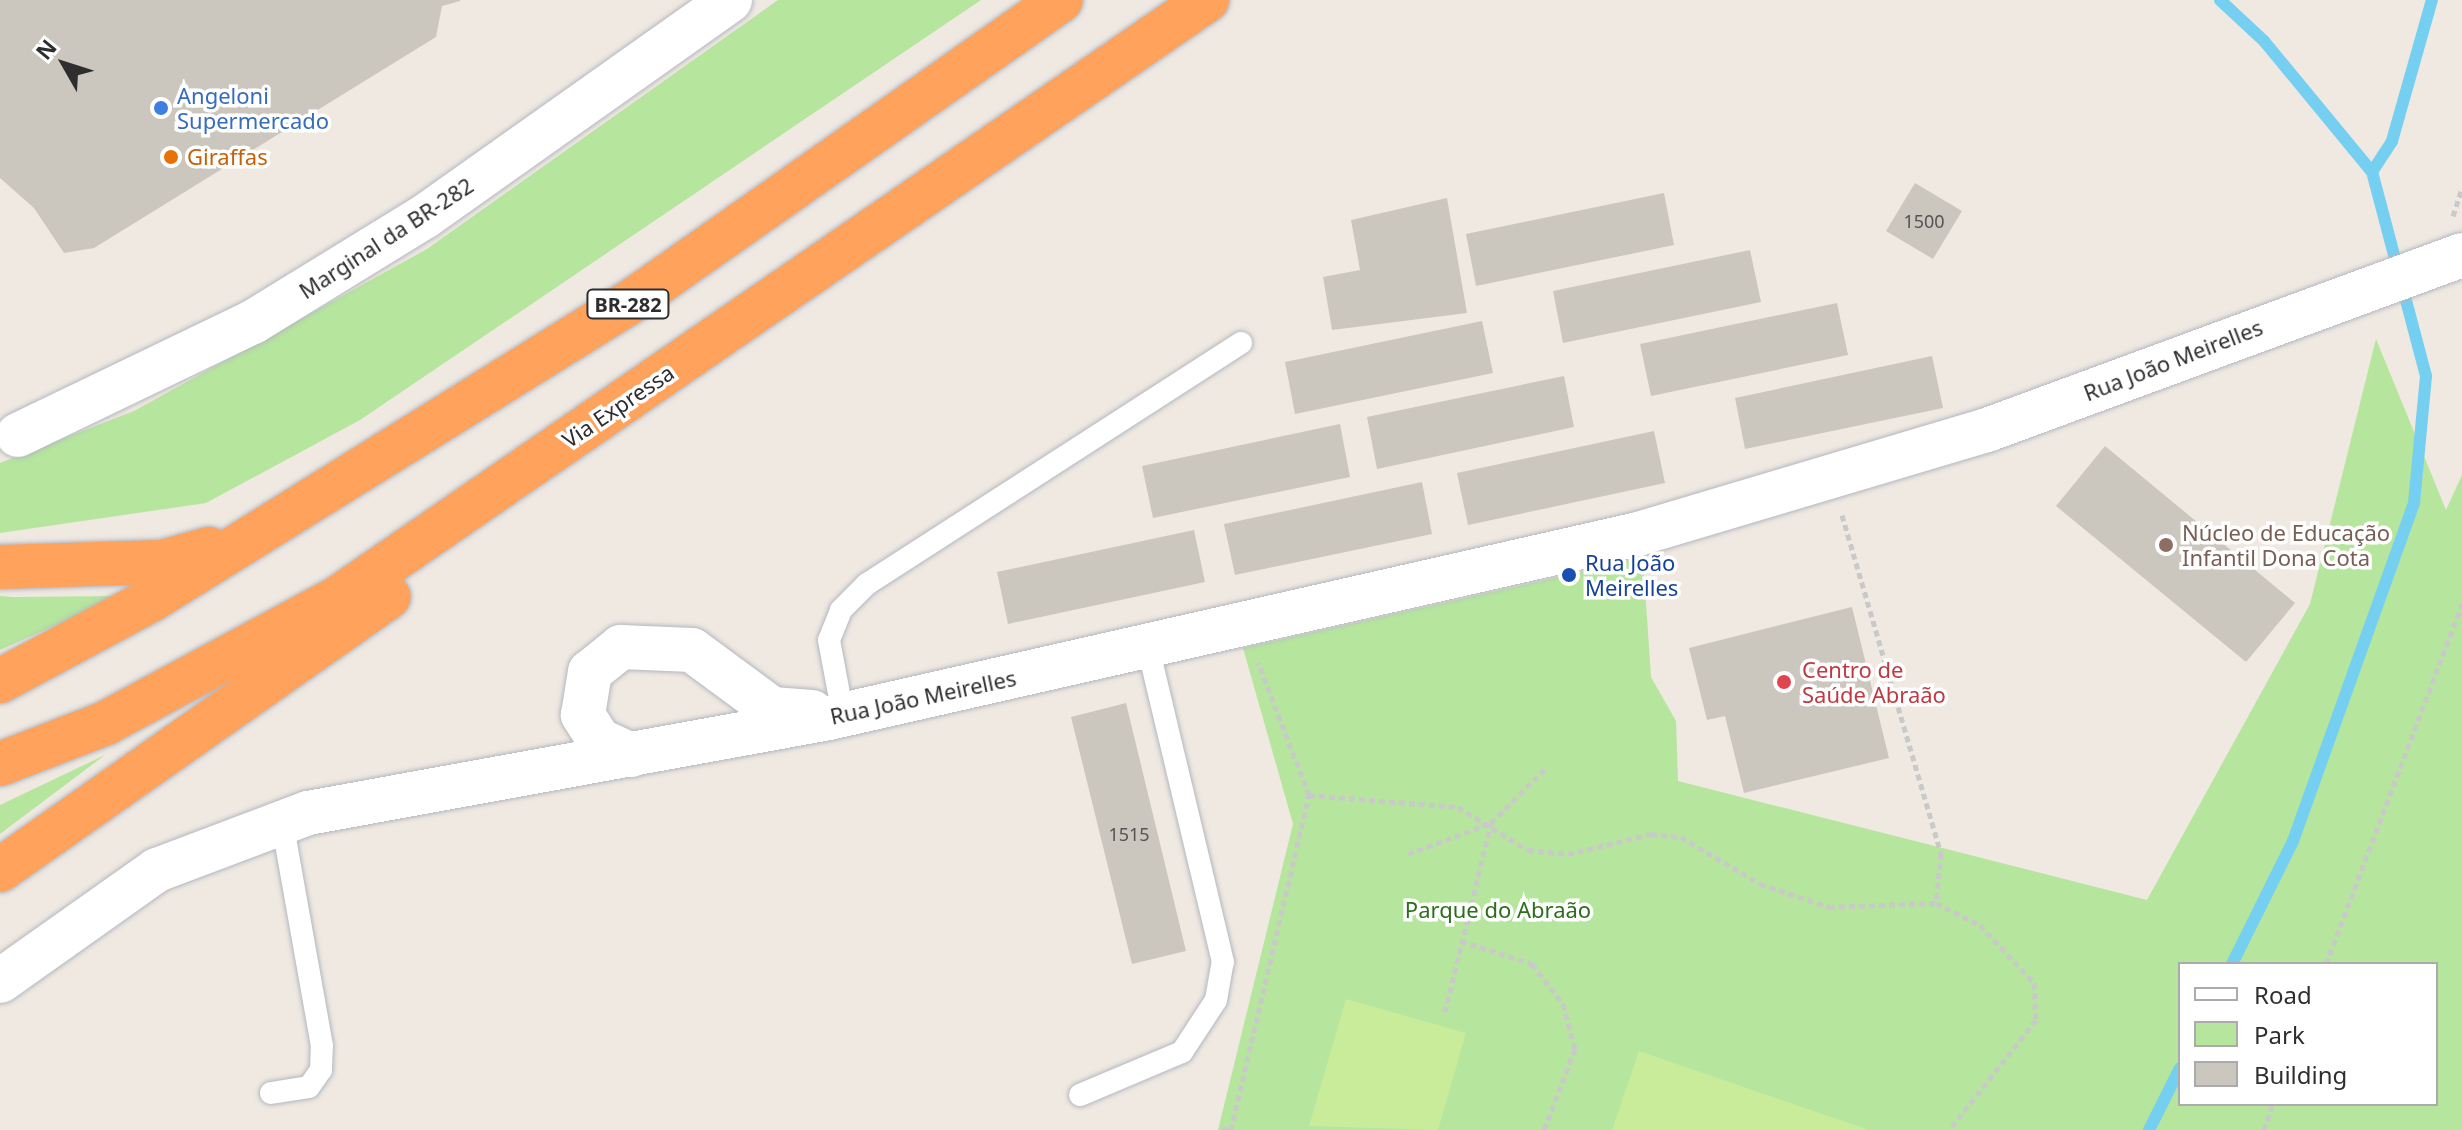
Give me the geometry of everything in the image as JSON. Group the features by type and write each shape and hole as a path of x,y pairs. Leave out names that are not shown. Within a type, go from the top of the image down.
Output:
{"highway":[{"name":"BR-282","path":"0,681 250,537 635,299 1061,0"},
{"name":"Via Expressa","path":"0,764 106,723 338,598 1207,0"},
{"path":"0,870 415,578 588,426"},
{"path":"0,567 163,562 250,537"}],"main road":[{"name":"Marginal da BR-282","path":"18,435 253,322 410,226 730,0"},
{"name":"Rua João Meirelles","path":"0,981 157,870 282,821 836,716 1569,552 1832,479 1987,430 2339,297 2452,258"},
{"path":"631,755 599,740 583,715 590,672 621,647 692,650 772,709 836,716"}],"lane":[{"path":"836,716 829,640 841,610 867,584 1241,343"},
{"path":"1080,1095 1182,1052 1216,1000 1223,962 1148,647"},
{"path":"271,1093 309,1087 321,1070 322,1046 282,821"}],"path":[{"path":"1832,479 1941,853 1936,903"},
{"path":"2327,962 2462,604"},
{"path":"1222,1130 1231,1128 1309,795 1244,626"},
{"path":"1408,854 1491,823 1546,768"},
{"path":"1309,795 1458,807 1491,823 1528,850 1568,854 1651,834 1681,837 1760,884 1829,907 1936,903 1980,925 2034,983 2036,1020 2022,1046 1949,1130"},
{"path":"1445,1012 1491,823"},
{"path":"1461,941 1532,964 1563,1004 1575,1049 1544,1130"},
{"path":"2264,1130 2272,1106"}],"green space":[{"path":"778,0 981,0 360,420 206,503 0,533 0,463 134,411 427,249"},
{"name":"Parque do Abraão","path":"2376,339 2446,510 2462,475 2462,1130 1218,1130 1293,824 1243,648 1643,558 1651,677 1676,721 1678,781 2147,900 2310,604"},
{"path":"0,596 14,597 121,596 0,650"},
{"path":"105,755 0,834 0,805"},
{"path":"1346,999 1466,1033 1438,1130 1309,1126"},
{"path":"1639,1051 1869,1130 1612,1130"}],"building":[{"name":"Angeloni Supermercado","path":"0,0 460,1 442,6 436,37 94,248 64,253 34,208 0,178"},
{"path":"1915,183 1962,211 1933,259 1886,231"},
{"path":"1664,193 1674,245 1476,286 1466,234"},
{"path":"1447,198 1467,313 1332,330 1323,277 1360,270 1351,220"},
{"path":"1750,250 1761,302 1563,343 1553,291"},
{"path":"1837,303 1848,355 1651,396 1640,344"},
{"path":"1482,321 1493,373 1295,414 1285,362"},
{"path":"1932,356 1943,408 1745,449 1735,398"},
{"path":"1564,376 1574,427 1377,469 1367,417"},
{"path":"1340,424 1350,477 1153,518 1142,466"},
{"path":"1654,431 1665,483 1468,525 1457,473"},
{"path":"2105,446 2295,603 2246,662 2056,506"},
{"path":"1422,482 1432,534 1235,575 1224,524"},
{"path":"1194,530 1205,582 1008,624 997,572"},
{"name":"Centro de Saúde Abraão","path":"1852,607 1889,758 1744,793 1725,716 1707,720 1689,648"},
{"path":"1126,703 1186,951 1132,964 1071,717"}],"waterway":[{"path":"2220,0 2264,41 2372,172"},
{"path":"2233,962 2293,841 2414,503 2426,376 2372,172 2392,141 2432,0"},
{"path":"2149,1130 2178,1072"}],"place":[{"name":"Angeloni Supermercado","path":"161,108"},
{"name":"Giraffas","path":"171,157"},
{"name":"Núcleo de Educação Infantil Dona Cota","path":"2166,545"},
{"name":"Rua João Meirelles","path":"1569,575"},
{"name":"Centro de Saúde Abraão","path":"1784,682"}]}
